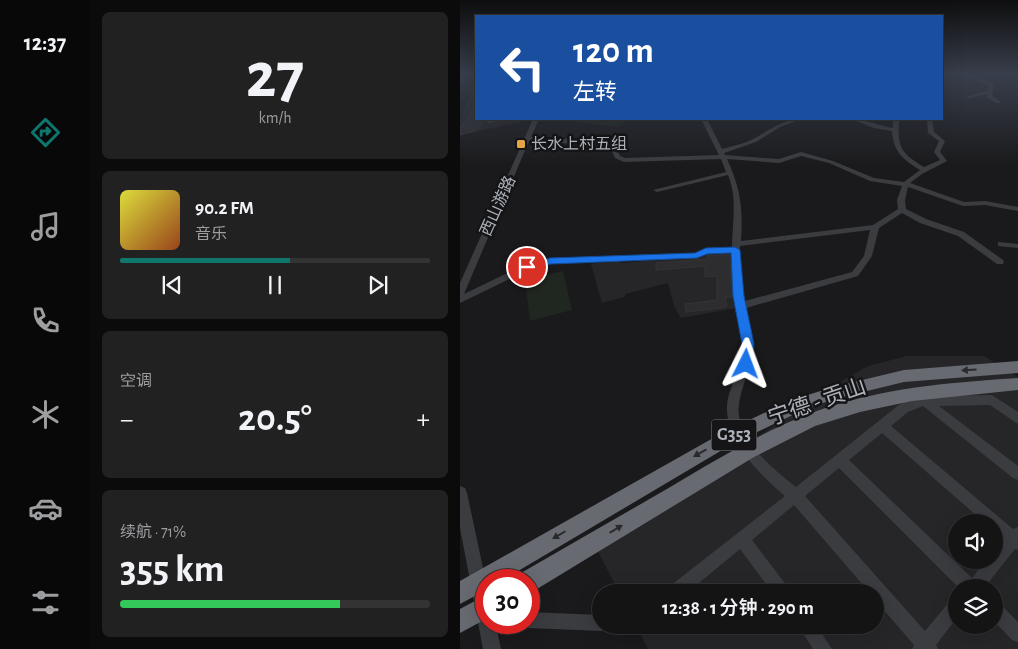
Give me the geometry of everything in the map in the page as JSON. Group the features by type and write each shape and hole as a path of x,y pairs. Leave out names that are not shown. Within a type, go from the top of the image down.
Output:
{"highway":[{"name":"宁德 - 贡山","path":"469,588 739,432 795,406 868,384 912,375 1018,367"},
{"name":"宁德 - 贡山","path":"540,575 751,450 809,422 875,401 917,393 1018,384"},
{"path":"460,622 475,617"}],"street":[{"name":"西山游路","path":"460,294 536,120"},
{"path":"704,120 729,173 738,199 736,247 740,306 748,344 746,364 737,392 733,414 739,432 769,475 797,495 804,506 925,648 948,618"},
{"path":"721,155 754,141 782,124 796,120"},
{"path":"857,120 876,127 895,130"},
{"path":"898,120 894,137 900,154 923,169"},
{"path":"902,210 901,202 910,176 944,161 937,152 942,141 931,133 930,120"},
{"path":"527,139 544,139 568,143 611,144 614,146 617,157 624,160 721,155 779,161 800,154 831,162 872,180 906,184 963,204 985,203 1018,209"},
{"path":"657,190 729,173"},
{"path":"460,300 527,267 550,261 697,255 706,251 875,227 902,210"},
{"path":"902,210 923,221 963,235 1000,262"},
{"path":"740,306 856,274 868,256 875,227"},
{"path":"1001,244 1018,246"},
{"path":"686,584 904,408 925,401 992,400 1018,419"},
{"path":"925,401 1018,474"},
{"path":"882,426 984,514"},
{"path":"840,460 963,579"},
{"path":"460,493 469,588"},
{"path":"980,579 1016,539 1003,530"},
{"path":"742,539 776,584"},
{"path":"1003,619 1018,634"},
{"path":"540,620 592,623"},
{"path":"490,634 492,649"},
{"path":"812,634 823,649"}],"shaded area":[{"path":"466,104 475,104 475,120 530,120 460,135 460,116"},
{"path":"576,120 628,120 619,127 573,122"},
{"path":"731,253 733,293 736,308 681,318 674,306 668,283 625,294 625,297 602,303 591,264 617,260 622,263"},
{"path":"563,271 572,310 530,321 525,280"},
{"path":"907,356 984,356 1018,377 1018,649 648,649 640,634 884,634 884,584 615,584 596,548 827,389 868,366"}],"building":[{"path":"475,106 475,120 484,120 478,130 460,135 460,128"},
{"path":"707,255 730,255 732,297 725,297 727,307 686,312 685,304 717,300 717,276 705,277 705,266 656,270 656,263 707,259"}],"place":[{"name":"长水上村五组","path":"521,144"}],"route":[{"path":"527,267 550,261 697,255 706,251 735,250 738,296 748,344 746,364"}]}
